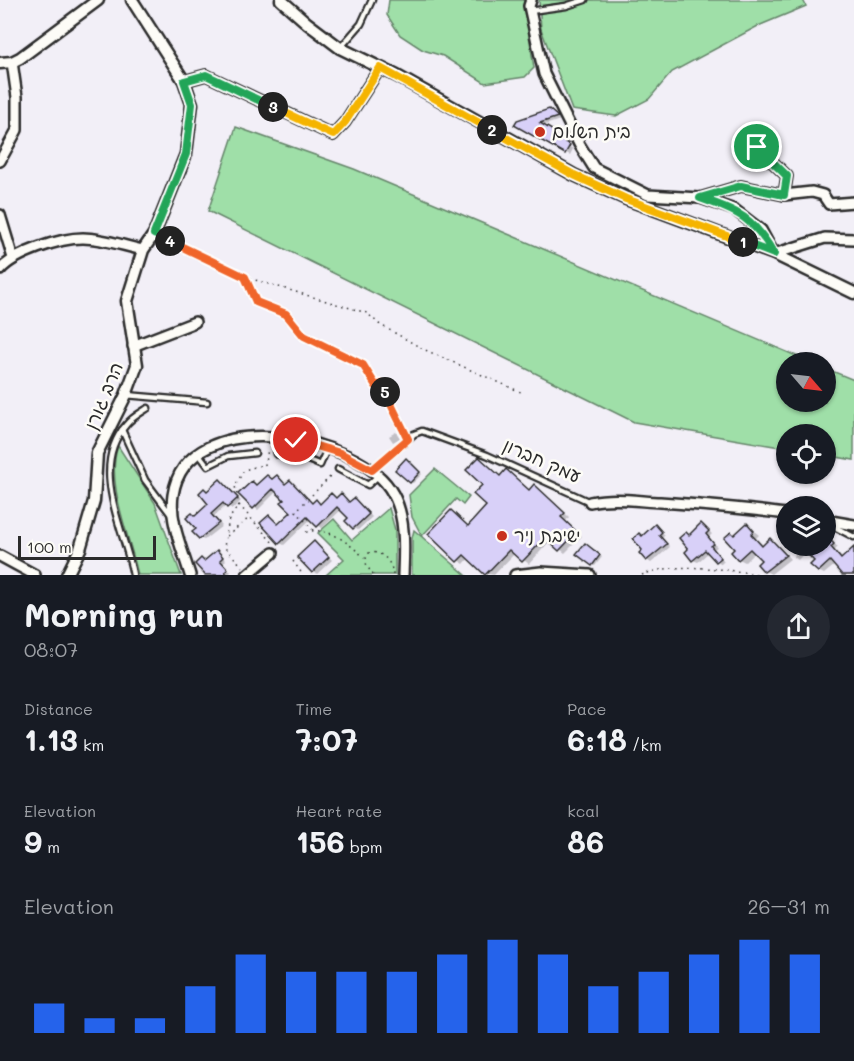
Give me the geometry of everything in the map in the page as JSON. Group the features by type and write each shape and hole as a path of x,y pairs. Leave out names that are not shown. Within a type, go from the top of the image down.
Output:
{"street":[{"path":"0,63 12,62 98,0"},
{"name":"הרב גורן","path":"67,575 80,549 94,501 97,453 126,395 137,365 127,301 143,250 154,234 186,154 192,104 184,81 132,0"},
{"path":"281,0 340,48 574,175 626,199 774,254 854,293"},
{"path":"531,0 530,11 544,74 579,144 594,168 648,195 700,198 735,210 761,231 774,254"},
{"path":"0,161 17,130 17,97 12,62"},
{"path":"184,81 206,75 333,135 345,122 380,68"},
{"path":"738,147 757,147 787,176 784,195"},
{"path":"700,198 741,186 784,195 812,192 823,195 829,204 854,202"},
{"path":"0,215 13,258"},
{"path":"0,270 13,258 58,242 83,238 143,250"},
{"path":"774,254 825,238 854,239"},
{"path":"133,346 195,322"},
{"path":"190,575 174,518 173,494 181,471 198,452 209,445 232,438 269,437 296,440 327,448 375,473 394,494 399,511 402,526 403,575"},
{"name":"עמק חברון","path":"590,502 603,499 625,500 776,513"},
{"path":"836,523 854,525"},
{"path":"248,574 276,551"},
{"path":"0,556 35,575"},
{"path":"515,575 541,572 590,575"}],"lane":[{"path":"340,48 361,24 372,0"},
{"path":"530,11 566,6 585,0"},
{"path":"126,395 207,402"},
{"path":"133,575 108,476 109,457 125,425 148,408"},
{"path":"122,430 145,480 174,518"},
{"name":"עמק חברון","path":"408,439 422,431 432,433 488,455 590,502"},
{"path":"338,469 368,485 375,473 408,439"},
{"path":"276,454 306,459 320,465 327,448"},
{"path":"198,452 208,466 228,456 255,453"},
{"path":"836,527 854,537"}],"path":[{"path":"154,234 245,277 367,313 379,324 423,349 523,393"},
{"path":"245,277 256,302 286,314 304,336 363,365 376,386 382,384 408,439"},
{"path":"269,437 266,464 244,470 235,486 239,505 276,551"},
{"path":"313,530 296,511 338,469"},
{"path":"239,505 229,519 224,547 248,574"},
{"path":"225,537 249,517"},
{"path":"306,532 313,530 328,532 348,542 365,558 365,563 373,575"},
{"path":"365,558 369,553 376,552 383,555 393,570 393,575"},
{"path":"293,561 303,575"},
{"path":"642,575 671,569 697,568 764,575"}],"green space":[{"path":"389,0 526,0 534,68 525,77 485,83 443,56 423,50 400,35 387,15"},
{"path":"539,0 803,0 806,6 758,26 672,72 649,99 616,116 572,110 541,29"},
{"path":"236,127 354,169 787,352 776,352 776,412 836,412 836,373 854,380 854,460 836,457 836,424 776,424 776,446 634,422 208,211"},
{"path":"118,446 155,503 181,575 138,575 117,493 115,461"},
{"path":"435,469 469,497 463,505 456,499 422,536 412,517 409,495"},
{"path":"389,508 395,530 395,575 326,575 344,559 318,533 334,519 352,540"},
{"path":"414,530 466,575 412,575"}],"building":[{"name":"בית השלום","path":"549,109 558,117 540,123 567,139 565,142 570,145 565,154 514,125 517,120"},
{"name":"ישיבת ניר","path":"479,457 500,476 506,469 529,490 534,484 565,513 561,517 577,532 559,551 545,538 522,562 509,550 485,575 464,555 457,562 428,534 451,510 468,526 486,506 473,494 482,485 466,470"},
{"path":"406,458 420,472 410,483 395,470"},
{"path":"267,475 272,479 277,475 285,484 290,480 312,503 316,499 320,504 331,493 336,498 341,493 349,502 354,498 369,514 353,529 345,521 348,518 337,507 317,527 307,517 279,544 260,523 269,515 278,524 291,512 281,502 284,500 273,489 253,509 238,494 252,481 256,485"},
{"path":"220,479 238,498 227,508 223,503 211,514 219,523 199,539 192,532 196,529 186,518 192,513 195,516 208,504 199,493 204,488 207,491"},
{"path":"701,523 709,531 706,534 714,544 711,546 721,558 716,562 705,550 692,561 685,552 688,549 679,538 686,532 689,535"},
{"path":"747,523 754,531 751,534 762,546 770,538 776,544 776,556 785,556 764,572 757,564 761,560 750,549 738,560 731,552 734,549 724,538 731,532 734,535"},
{"path":"655,524 662,532 659,535 667,544 646,561 639,553 642,550 633,539 639,533 642,536"},
{"path":"314,541 329,557 312,573 297,557"},
{"path":"585,543 600,555 592,566 576,554"},
{"path":"854,547 854,575 842,575 830,561 818,572 810,565 814,561 809,556 836,556 836,553 841,559"},
{"path":"217,550 223,557 220,560 228,569 225,572 228,575 205,575 195,564 201,558 204,561"}],"place":[{"name":"בית השלום","path":"540,132"},
{"name":"ישיבת ניר","path":"502,536"}],"route":[{"path":"296,440 340,453 372,470 408,439 382,384 376,386 363,365 304,336 286,314 256,302 245,277 154,234 186,154 192,104 184,81 206,75 333,135 345,122 380,68 574,175 626,199 774,254 761,231 735,210 700,198 741,186 784,195 787,176 757,147"}]}
